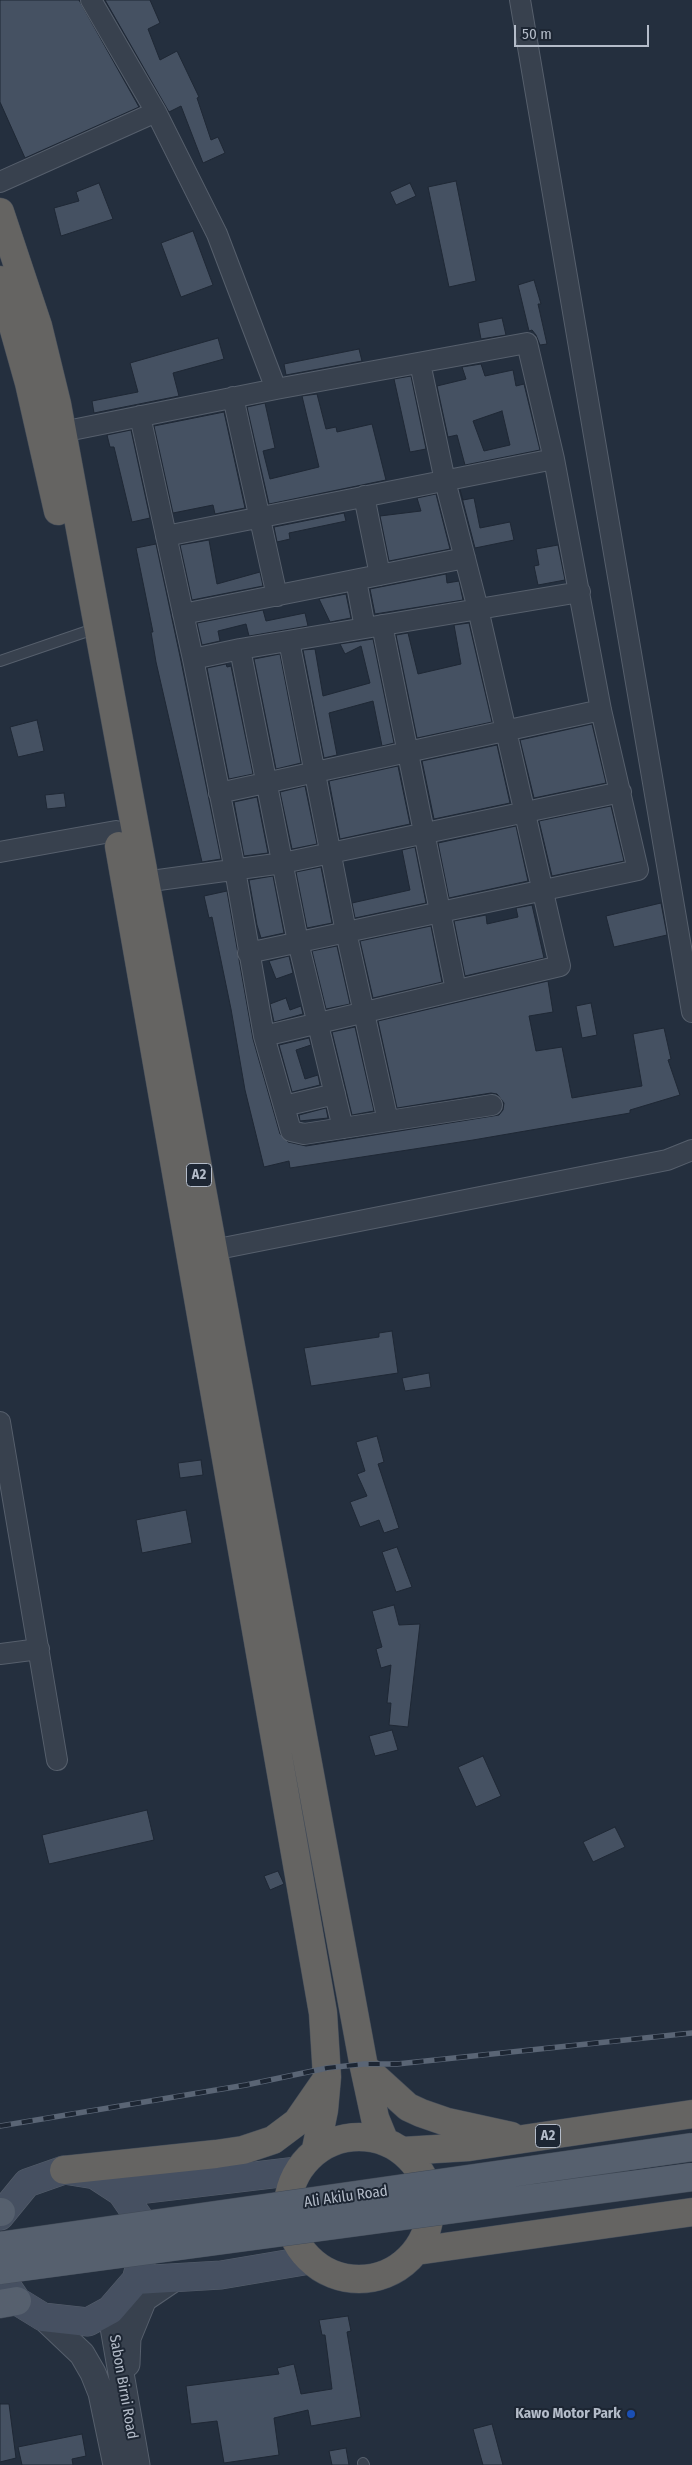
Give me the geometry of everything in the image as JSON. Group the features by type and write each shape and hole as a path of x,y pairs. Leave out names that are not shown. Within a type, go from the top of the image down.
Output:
{"highway":[{"name":"A2","path":"0,212 5,240 38,326 62,432 144,882 375,2118 393,2146 421,2172 430,2198 428,2226 416,2251 394,2271 366,2280 336,2276 310,2260 294,2240 287,2216 289,2190 297,2171 316,2149 337,2139 358,2136 393,2146 469,2147 692,2114"},
{"name":"A2","path":"0,280 29,383 85,632 116,831 323,2013 327,2077 324,2110 316,2149"},
{"path":"364,2067 408,2107 420,2113 447,2122 524,2139"},
{"path":"64,2170 216,2154 243,2150 272,2140 298,2122 327,2077"},
{"path":"416,2251 692,2212"}],"main road":[{"name":"Ali Akilu Road","path":"0,2246 692,2147"},
{"path":"0,2213 27,2183 64,2170 95,2175 121,2192 138,2218 144,2250 136,2280 110,2310 88,2322 43,2317 9,2302 0,2276"},
{"path":"121,2192 297,2171"},
{"name":"Ali Akilu Road","path":"0,2270 692,2177"},
{"path":"136,2280 221,2275 310,2260"}],"street":[{"path":"91,0 156,112 217,234 276,389"},
{"path":"520,0 692,1012"},
{"path":"0,182 156,112"},
{"path":"62,432 233,397 527,343 554,459 601,710 638,870 248,953"},
{"path":"264,1036 560,966 544,891 523,812 478,609 445,481 420,363"},
{"path":"233,397 277,596"},
{"path":"140,416 193,659 264,1036 291,1131 297,1134 492,1105"},
{"path":"166,536 554,459"},
{"path":"364,496 380,575"},
{"path":"183,614 465,558"},
{"path":"356,580 373,627 406,752 456,990"},
{"path":"193,659 240,649 580,592"},
{"path":"289,641 316,771 346,932 388,1121"},
{"path":"240,649 298,942 343,1128"},
{"path":"219,792 601,710"},
{"path":"144,882 283,863 621,792"},
{"path":"0,852 116,831"},
{"path":"284,1106 335,1094"},
{"path":"213,1250 667,1160 692,1150"},
{"path":"0,1422 57,1760"},
{"path":"0,1654 39,1649"},
{"path":"126,2404 128,2338 144,2299 175,2278"},
{"name":"Sabon Birni Road","path":"110,2310 137,2465"},
{"name":"Sabon Birni Road","path":"43,2317 82,2354 93,2373 101,2392 116,2465"}],"lane":[{"path":"0,661 85,632"}],"building":[{"path":"0,0 79,0 139,107 25,158 0,102"},
{"path":"105,0 150,0 160,23 148,29 160,60 177,51 199,97 197,98 211,140 218,137 225,153 203,163 181,106 169,112"},
{"path":"456,181 476,281 449,287 428,187"},
{"path":"99,183 113,219 61,236 54,208 79,201 76,192"},
{"path":"410,183 416,196 396,205 390,192"},
{"path":"193,231 213,285 181,297 161,243"},
{"path":"534,280 541,304 538,304 547,344 540,345 536,335 532,330 529,331 518,285"},
{"path":"502,318 506,335 481,339 478,323"},
{"path":"218,338 224,359 173,373 179,396 94,413 92,401 138,392 130,363"},
{"path":"359,349 362,361 286,375 284,364"},
{"path":"481,364 485,376 513,370 516,386 524,384 540,450 465,465 457,435 448,437 437,386 466,379 462,367","holes":["502,411 510,445 484,451 473,421"]},
{"path":"411,376 426,449 410,452 394,379"},
{"path":"317,394 326,429 336,427 337,432 372,424 386,480 269,504 247,407 265,403 275,448 263,451 270,479 319,467 302,396"},
{"path":"224,412 245,508 215,514 213,505 173,513 154,426"},
{"path":"131,430 150,518 132,522 114,447 110,447 107,435"},
{"path":"460,490 463,500 474,498 480,528 510,522 514,540 475,548"},
{"path":"436,494 450,549 389,561 380,516 421,511 417,498"},
{"path":"344,513 346,521 289,533 290,539 277,542 274,527"},
{"path":"209,540 217,584 260,572 263,586 192,600 180,545"},
{"path":"156,544 221,859 202,862 156,662 151,632 153,632 136,548"},
{"path":"558,545 565,580 538,585 534,566 539,565 536,549"},
{"path":"446,574 447,583 459,581 463,600 375,614 370,589"},
{"path":"346,594 351,618 330,622 319,599"},
{"path":"263,610 266,621 305,613 308,626 249,636 246,624 218,631 220,641 202,645 197,623"},
{"path":"469,623 492,722 417,738 396,635 408,633 418,674 461,664 454,625"},
{"path":"373,639 394,743 382,746 373,701 329,713 337,755 324,758 303,650 315,649 323,696 370,683 361,646 345,654 340,644"},
{"path":"280,654 301,763 276,769 254,659"},
{"path":"226,664 227,667 231,666 253,774 229,779 207,668"},
{"path":"37,720 44,751 18,757 10,727"},
{"path":"592,724 606,783 534,798 520,740"},
{"path":"497,745 510,803 434,819 422,761"},
{"path":"398,766 410,824 340,839 329,781"},
{"path":"305,786 317,844 292,849 280,792"},
{"path":"64,793 66,807 47,809 45,795"},
{"path":"257,797 268,853 244,856 234,802"},
{"path":"611,806 624,861 552,876 539,821"},
{"path":"516,826 528,881 449,898 438,843"},
{"path":"415,847 426,903 355,918 352,903 410,890 402,850"},
{"path":"321,867 332,923 307,928 296,872"},
{"path":"273,876 284,933 261,938 249,880"},
{"path":"227,891 253,1039 280,1134 288,1142 306,1146 499,1115 503,1110 504,1103 497,1094 491,1093 397,1108 378,1021 548,981 553,1012 529,1016 536,1051 562,1047 572,1098 642,1086 633,1034 664,1028 671,1059 668,1060 680,1095 630,1110 630,1113 473,1140 290,1168 289,1161 264,1167 245,1090 212,917 209,918 204,896"},
{"path":"661,903 667,935 614,947 606,916"},
{"path":"532,905 544,958 465,976 454,921 486,915 487,924 518,917 516,908"},
{"path":"431,926 442,982 373,998 360,941"},
{"path":"337,946 350,1004 326,1009 312,951"},
{"path":"289,956 293,973 276,979 269,961"},
{"path":"286,998 290,1010 301,1006 303,1014 274,1022 270,1004"},
{"path":"591,1003 597,1035 582,1038 576,1006"},
{"path":"355,1027 374,1111 352,1115 332,1032"},
{"path":"309,1038 311,1045 296,1050 305,1079 318,1075 320,1085 292,1092 279,1045"},
{"path":"326,1108 328,1118 300,1121 299,1115"},
{"path":"392,1331 398,1373 311,1386 304,1348 379,1337 379,1333"},
{"path":"429,1373 431,1387 405,1391 402,1378"},
{"path":"377,1436 384,1462 378,1464 399,1528 384,1533 379,1520 360,1527 350,1502 367,1496 357,1474 365,1471 356,1442"},
{"path":"201,1460 203,1475 180,1478 178,1463"},
{"path":"186,1510 192,1543 142,1553 136,1520"},
{"path":"397,1547 412,1587 396,1592 382,1552"},
{"path":"394,1605 399,1625 420,1624 408,1727 389,1725 391,1703 387,1703 391,1665 381,1668 376,1649 382,1647 372,1611"},
{"path":"392,1730 398,1750 375,1756 369,1736"},
{"path":"483,1756 501,1796 476,1807 458,1767"},
{"path":"147,1810 154,1840 49,1864 42,1835"},
{"path":"615,1827 625,1847 593,1862 583,1842"},
{"path":"278,1871 284,1884 270,1890 264,1876"},
{"path":"348,2316 351,2331 347,2332 361,2417 311,2426 308,2410 274,2418 279,2455 224,2463 217,2421 191,2424 186,2386 279,2374 277,2368 294,2364 301,2394 332,2389 325,2335 322,2335 319,2320"},
{"path":"0,2404 9,2404 16,2458 0,2462"},
{"path":"492,2424 503,2465 483,2465 473,2429"},
{"path":"82,2434 86,2456 72,2459 73,2465 22,2465 18,2447"},
{"path":"346,2448 349,2465 332,2465 329,2451"}],"railway":[{"path":"0,2126 246,2085 327,2068 364,2064 397,2064 692,2033"}],"place":[{"name":"Kawo Motor Park","path":"631,2414"}]}
